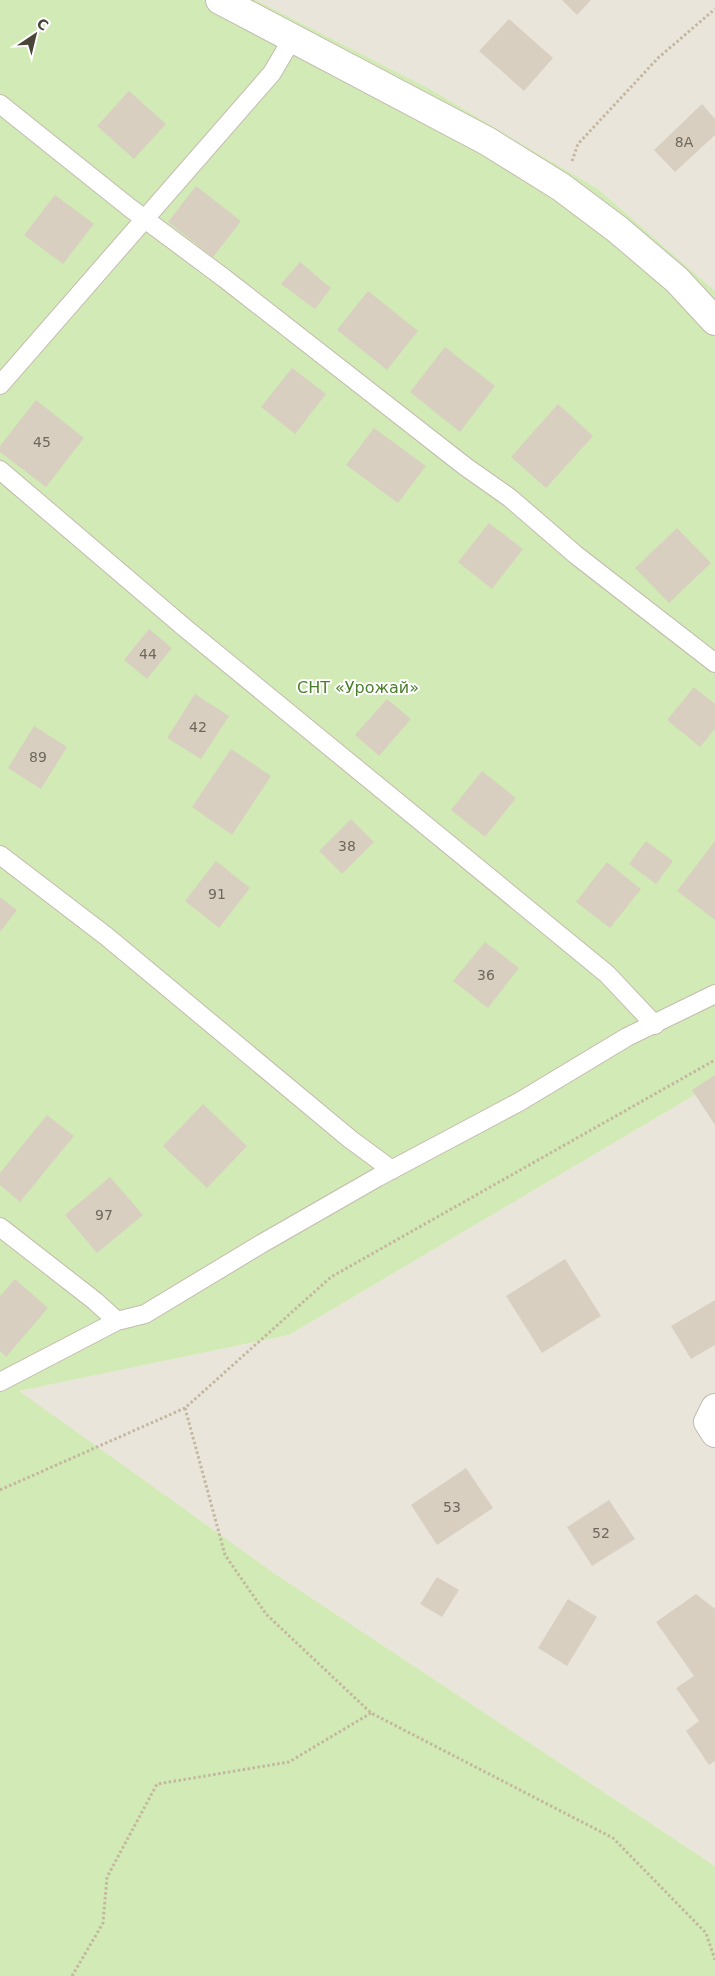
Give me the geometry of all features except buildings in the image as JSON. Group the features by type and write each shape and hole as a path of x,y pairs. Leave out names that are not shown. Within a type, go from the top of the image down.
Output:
{"street":[{"path":"220,0 487,141 561,187 617,229 677,280 715,321"},
{"path":"715,1408 708,1422 715,1433"}],"lane":[{"path":"0,385 272,72 292,39"},
{"path":"0,104 145,219 338,366 466,467 510,498 576,554 715,663"},
{"path":"0,470 185,628 607,974 655,1025"},
{"path":"0,855 106,936 350,1139 392,1170"},
{"path":"0,1382 117,1321 146,1314 261,1244 392,1170 520,1102 627,1037 655,1025 715,994"},
{"path":"0,1227 95,1301 117,1321"}],"path":[{"path":"561,187 578,144 658,58 715,10"},
{"path":"0,1490 185,1408 331,1277 715,1060"},
{"path":"185,1408 225,1555 266,1614 371,1713 613,1838 706,1933 715,1960"},
{"path":"72,1976 103,1923 107,1877 157,1784 289,1762 371,1713"}],"shaded area":[{"path":"256,0 715,0 715,291 598,189 430,89"},
{"path":"715,1083 715,1866 274,1573 18,1391 289,1335"}],"green space":[{"name":"СНТ «Урожай»","path":"0,0 256,0 430,89 598,189 715,291 715,1083 289,1335 19,1391 274,1573 715,1866 715,1976 0,1976"}]}
